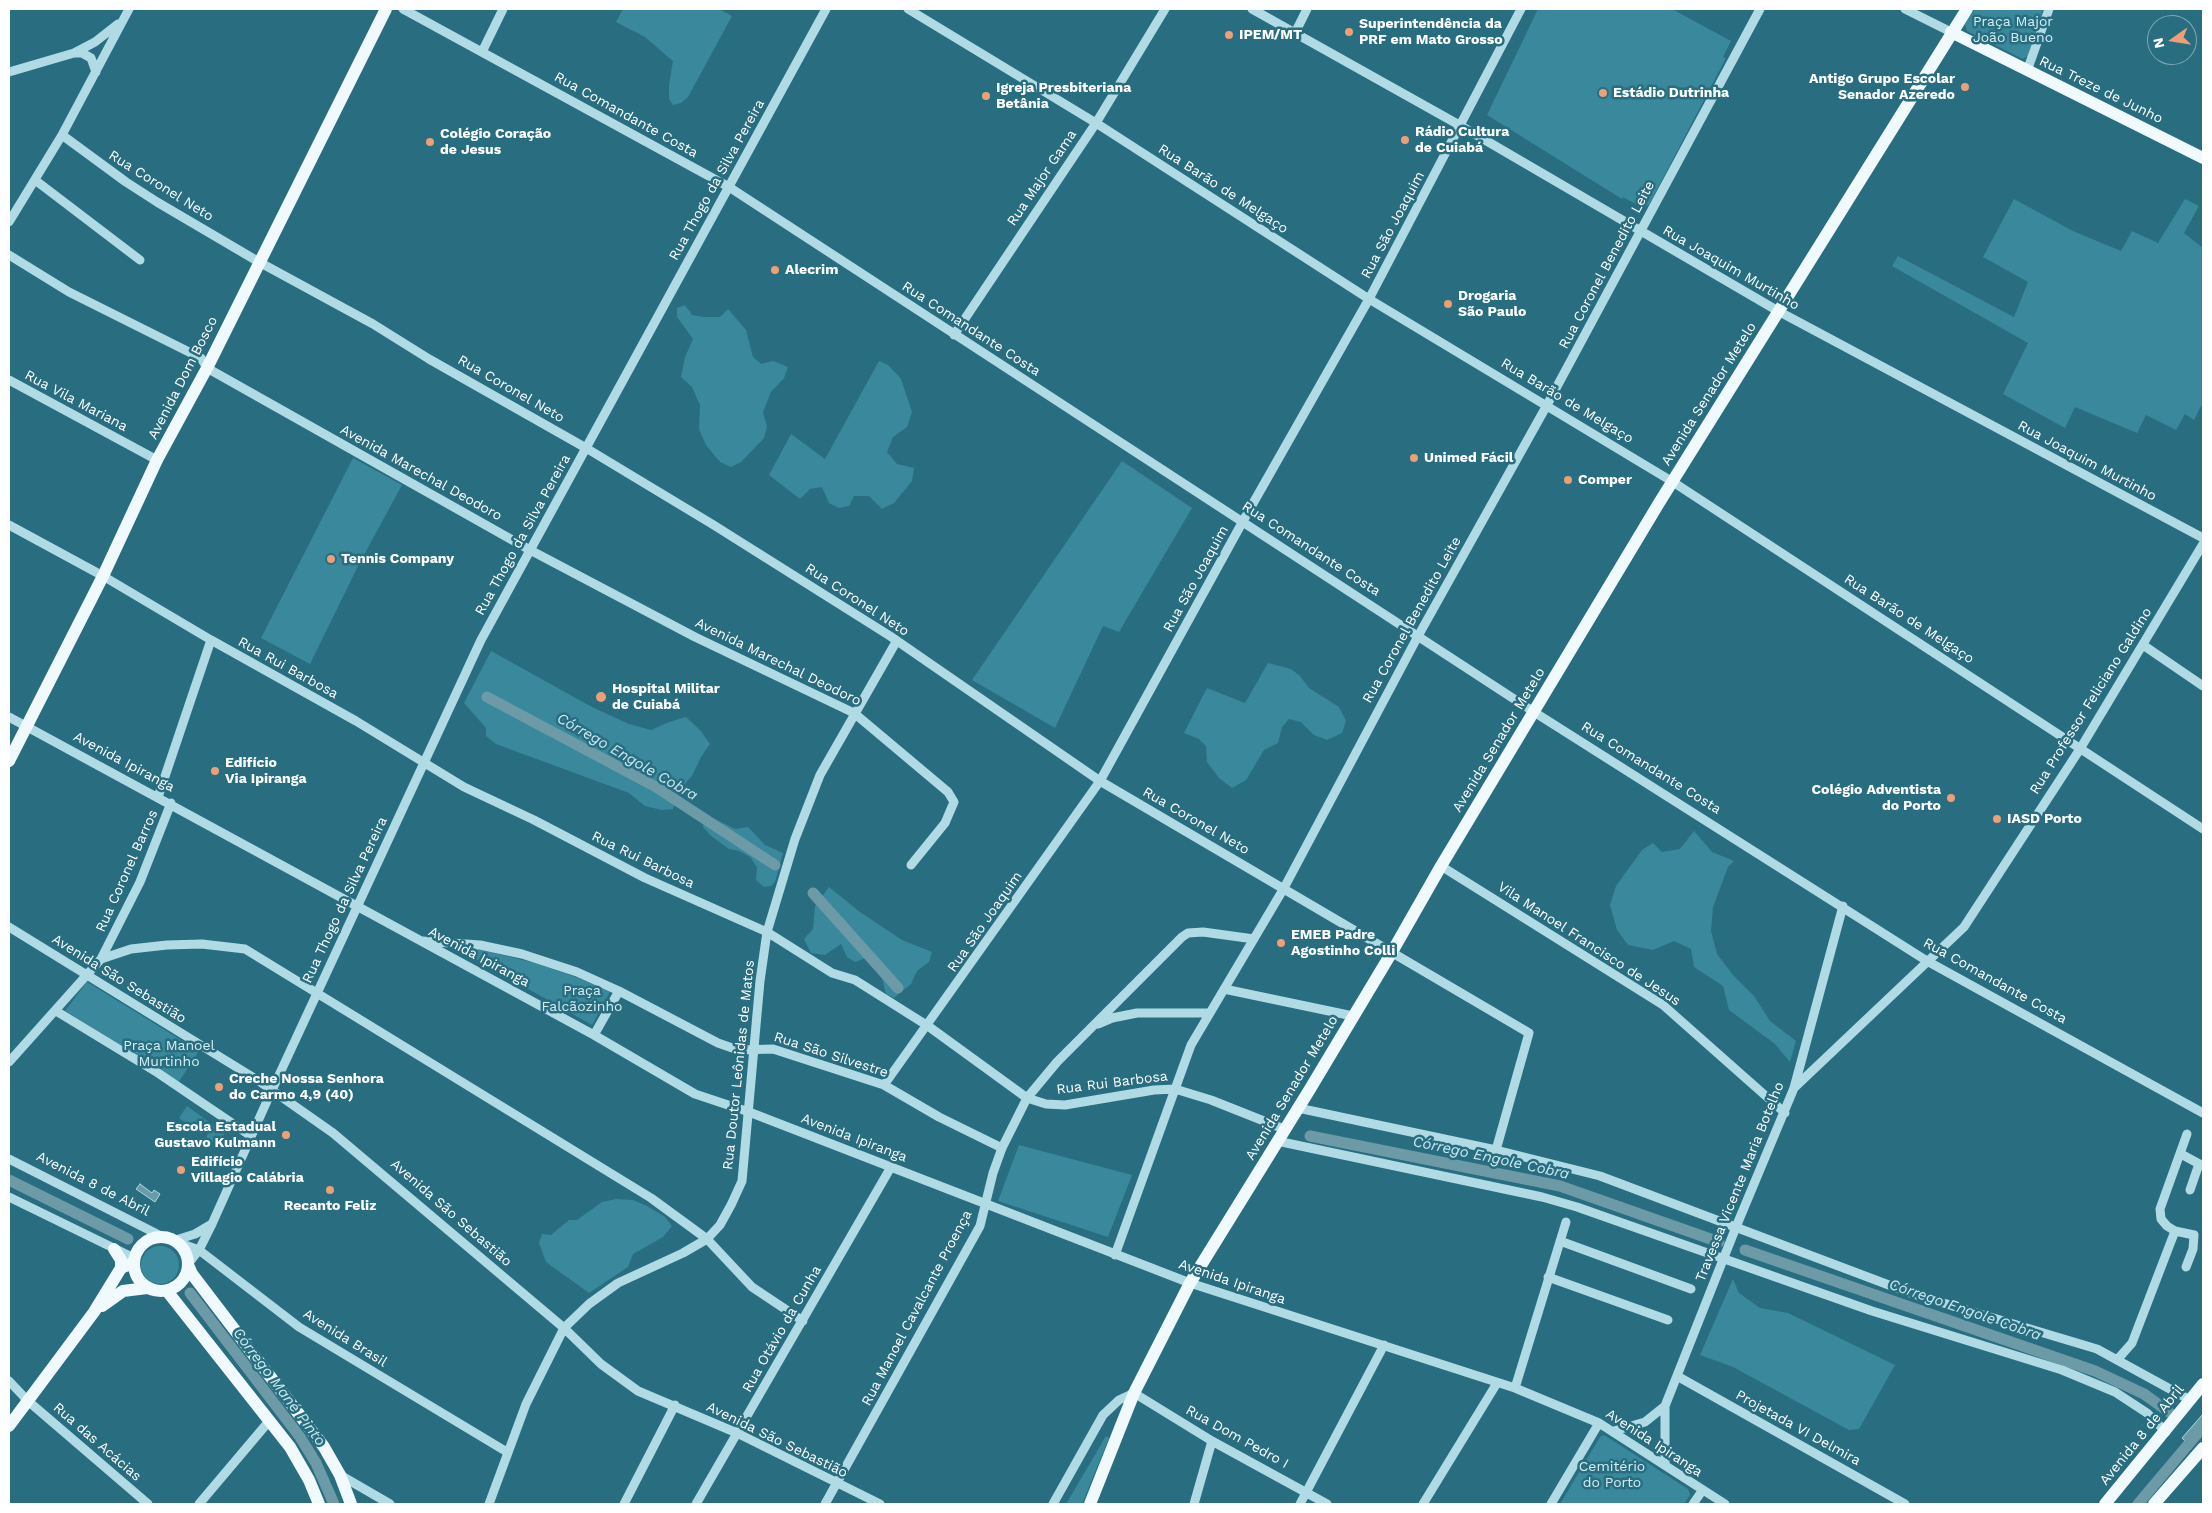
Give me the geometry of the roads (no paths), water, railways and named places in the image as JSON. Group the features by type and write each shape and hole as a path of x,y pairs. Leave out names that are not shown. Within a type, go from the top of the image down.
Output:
{"main road":[{"name":"Avenida Dom Bosco","path":"9,762 103,576 157,460 207,368 386,9"},
{"name":"Avenida Senador Metelo","path":"1090,1504 1134,1393 1190,1283 1392,952 1441,866 1672,482 1967,9"},
{"name":"Rua Treze de Junho","path":"1951,32 2203,158"},
{"path":"9,1426 94,1312 121,1268 134,1261 145,1242 169,1239 183,1249 192,1274 324,1447 340,1475 351,1504"},
{"path":"114,1249 121,1260 121,1268"},
{"path":"134,1261 137,1277 147,1288"},
{"path":"94,1312 123,1290 147,1288 156,1291 167,1291 179,1284 187,1272 188,1264"},
{"path":"167,1291 270,1420 300,1464 318,1504"},
{"name":"Avenida 8 de Abril","path":"2105,1504 2166,1432 2203,1384"},
{"path":"2154,1504 2203,1448"}],"street":[{"path":"9,222 62,135 128,9"},
{"name":"Rua Comandante Costa","path":"403,9 729,187 830,251 954,335 1243,521 1534,712 1927,960 2203,1113"},
{"path":"482,52 502,9"},
{"name":"Rua Thogo da Silva Pereira","path":"188,1264 199,1250 212,1224 272,1090 477,649 826,9"},
{"name":"Rua Barão de Melgaço","path":"908,9 1096,123 1369,299 1672,482 2203,829"},
{"name":"Rua Major Gama","path":"954,335 1096,123 1165,9"},
{"name":"Rua Joaquim Murtinho","path":"1252,9 1461,126 1778,311 2203,538"},
{"path":"1295,33 1307,9"},
{"name":"Rua São Joaquim","path":"884,1085 928,1026 1100,782 1243,521 1369,299 1521,9"},
{"name":"Rua Coronel Benedito Leite","path":"1115,1255 1191,1045 1284,888 1418,635 1547,405 1760,9"},
{"name":"Rua Treze de Junho","path":"1905,9 1951,32"},
{"path":"2027,70 2049,9"},
{"path":"9,72 74,53 99,40 124,18"},
{"path":"74,53 82,53 91,58 96,72"},
{"name":"Rua Coronel Neto","path":"62,135 126,182 259,262 373,324 429,359 586,448 712,524 896,642 1100,782 1529,1032 1496,1150"},
{"path":"35,180 140,260"},
{"name":"Avenida Marechal Deodoro","path":"9,255 70,292 201,358 207,368 530,550 695,637 854,714 919,766 948,792 954,802 945,822 910,865"},
{"name":"Rua Vila Mariana","path":"9,380 157,460"},
{"name":"Rua Rui Barbosa","path":"9,525 103,576 211,640 356,721 464,787 534,820 645,878 767,932 832,973 854,980 928,1026 1027,1098 1046,1104 1066,1105 1154,1090 1175,1090 1211,1100 1284,1129"},
{"name":"Rua Professor Feliciano Galdino","path":"1794,1088 1964,927 2080,748 2203,544"},
{"name":"Rua Coronel Barros","path":"158,797 211,640"},
{"name":"Rua Doutor Leônidas de Matos","path":"489,1504 526,1404 564,1328 590,1304 618,1283 683,1253 707,1239 720,1225 742,1180 760,981 767,932 802,821 820,775 896,642"},
{"path":"2143,645 2203,686"},
{"name":"Avenida Ipiranga","path":"9,717 171,803 594,1035 695,1094 749,1112 1190,1283 1515,1388 1614,1431 1702,1491 1725,1504"},
{"name":"Rua Coronel Barros","path":"9,1062 101,959 140,882 171,803"},
{"name":"Vila Manoel Francisco de Jesus","path":"1441,866 1663,1005 1785,1113"},
{"name":"Travessa Vicente Maria Botelho","path":"1665,1464 1665,1406 1723,1259 1794,1088 1843,906"},
{"name":"Avenida São Sebastião","path":"9,927 272,1090 369,1162 564,1328 601,1364 638,1391 675,1405 737,1433 836,1484 880,1504"},
{"name":"Rua Manoel Cavalcante Proença","path":"825,1504 980,1226 987,1204 993,1173 1002,1148 1027,1098 1056,1062 1188,933 1203,932 1254,939"},
{"name":"Rua São Silvestre","path":"420,941 463,942 522,954 577,972 619,991 718,1043 738,1050 773,1049 884,1085 959,1128 1002,1148"},
{"path":"101,959 119,952 149,946 202,944 236,947 259,957 651,1198 707,1239 752,1287 803,1321"},
{"path":"1224,989 1353,1016"},
{"path":"594,1035 619,991"},
{"path":"56,1010 168,1080 251,1136"},
{"name":"Rua Manoel Cavalcante Proença","path":"1093,1027 1112,1018 1137,1013 1208,1014"},
{"path":"1298,1108 1496,1150 1600,1176 1910,1293 2098,1349 2190,1400"},
{"path":"2186,1134 2181,1154 2160,1209 2160,1219 2175,1230 2194,1235 2193,1249 2186,1267"},
{"path":"1277,1141 1542,1197 1577,1207 1872,1311 2062,1370 2115,1392 2153,1418 2166,1432"},
{"path":"2181,1154 2201,1165 2190,1190"},
{"name":"Avenida 8 de Abril","path":"9,1159 169,1239"},
{"name":"Rua Otávio da Cunha","path":"696,1504 891,1167"},
{"path":"9,1197 114,1249 134,1261"},
{"path":"1515,1388 1566,1222"},
{"path":"169,1239 195,1234 212,1224"},
{"path":"2117,1360 2132,1343 2175,1230"},
{"name":"Avenida Brasil","path":"169,1239 199,1250 299,1327 507,1452"},
{"path":"1560,1241 1691,1289"},
{"path":"1548,1277 1668,1320"},
{"path":"1300,1504 1384,1345"},
{"name":"Projetada VI Delmira","path":"1677,1376 1905,1504"},
{"name":"Rua das Acácias","path":"9,1381 28,1401 148,1504"},
{"path":"1423,1504 1497,1382"},
{"path":"1052,1504 1103,1415 1119,1400 1134,1393"},
{"name":"Rua Dom Pedro I","path":"1134,1393 1212,1441 1327,1504"},
{"path":"624,1504 675,1405"},
{"name":"Travessa Vicente Maria Botelho","path":"1614,1431 1645,1422 1665,1406"},
{"path":"199,1504 270,1420"},
{"path":"1551,1504 1599,1423"},
{"path":"1194,1504 1212,1441"},
{"path":"340,1475 390,1504"},
{"path":"1693,1504 1702,1491"}],"waterway":[{"name":"Córrego Engole Cobra","path":"487,697 656,787 775,865"},
{"name":"Córrego Engole Cobra","path":"813,893 898,988"},
{"name":"Córrego Engole Cobra","path":"1310,1136 1560,1186 1719,1242"},
{"name":"Córrego Mané Pinto","path":"9,1180 128,1239"},
{"name":"Córrego Engole Cobra","path":"1745,1250 2095,1371 2144,1394 2169,1412"},
{"name":"Córrego Mané Pinto","path":"190,1293 300,1437 316,1463 334,1504"},
{"name":"Córrego Mané Pinto","path":"2138,1504 2203,1427"}],"place":[{"name":"Superintendência da PRF em Mato Grosso","path":"1349,32"},
{"name":"IPEM/MT","path":"1229,35"},
{"name":"Antigo Grupo Escolar Senador Azeredo","path":"1965,87"},
{"name":"Estádio Dutrinha","path":"1603,93"},
{"name":"Igreja Presbiteriana Betânia","path":"986,96"},
{"name":"Rádio Cultura de Cuiabá","path":"1405,140"},
{"name":"Colégio Coração de Jesus","path":"430,142"},
{"name":"Alecrim","path":"775,270"},
{"name":"Drogaria São Paulo","path":"1448,304"},
{"name":"Unimed Fácil","path":"1414,458"},
{"name":"Comper","path":"1568,480"},
{"name":"Tennis Company","path":"331,559"},
{"name":"Hospital Militar de Cuiabá","path":"601,697"},
{"name":"Edifício Via Ipiranga","path":"215,771"},
{"name":"Colégio Adventista do Porto","path":"1951,798"},
{"name":"IASD Porto","path":"1997,819"},
{"name":"EMEB Padre Agostinho Colli","path":"1281,943"},
{"name":"Creche Nossa Senhora do Carmo 4,9 (40)","path":"219,1087"},
{"name":"Escola Estadual Gustavo Kulmann","path":"286,1135"},
{"name":"Edifício Villagio Calábria","path":"181,1170"},
{"name":"Recanto Feliz","path":"330,1190"}],"park label":[{"name":"Praça Major João Bueno","path":"2013,30"},
{"name":"Praça Falcãozinho","path":"582,1000"},
{"name":"Praça Manoel Murtinho","path":"169,1054"},
{"name":"Cemitério do Porto","path":"1612,1475"}]}
